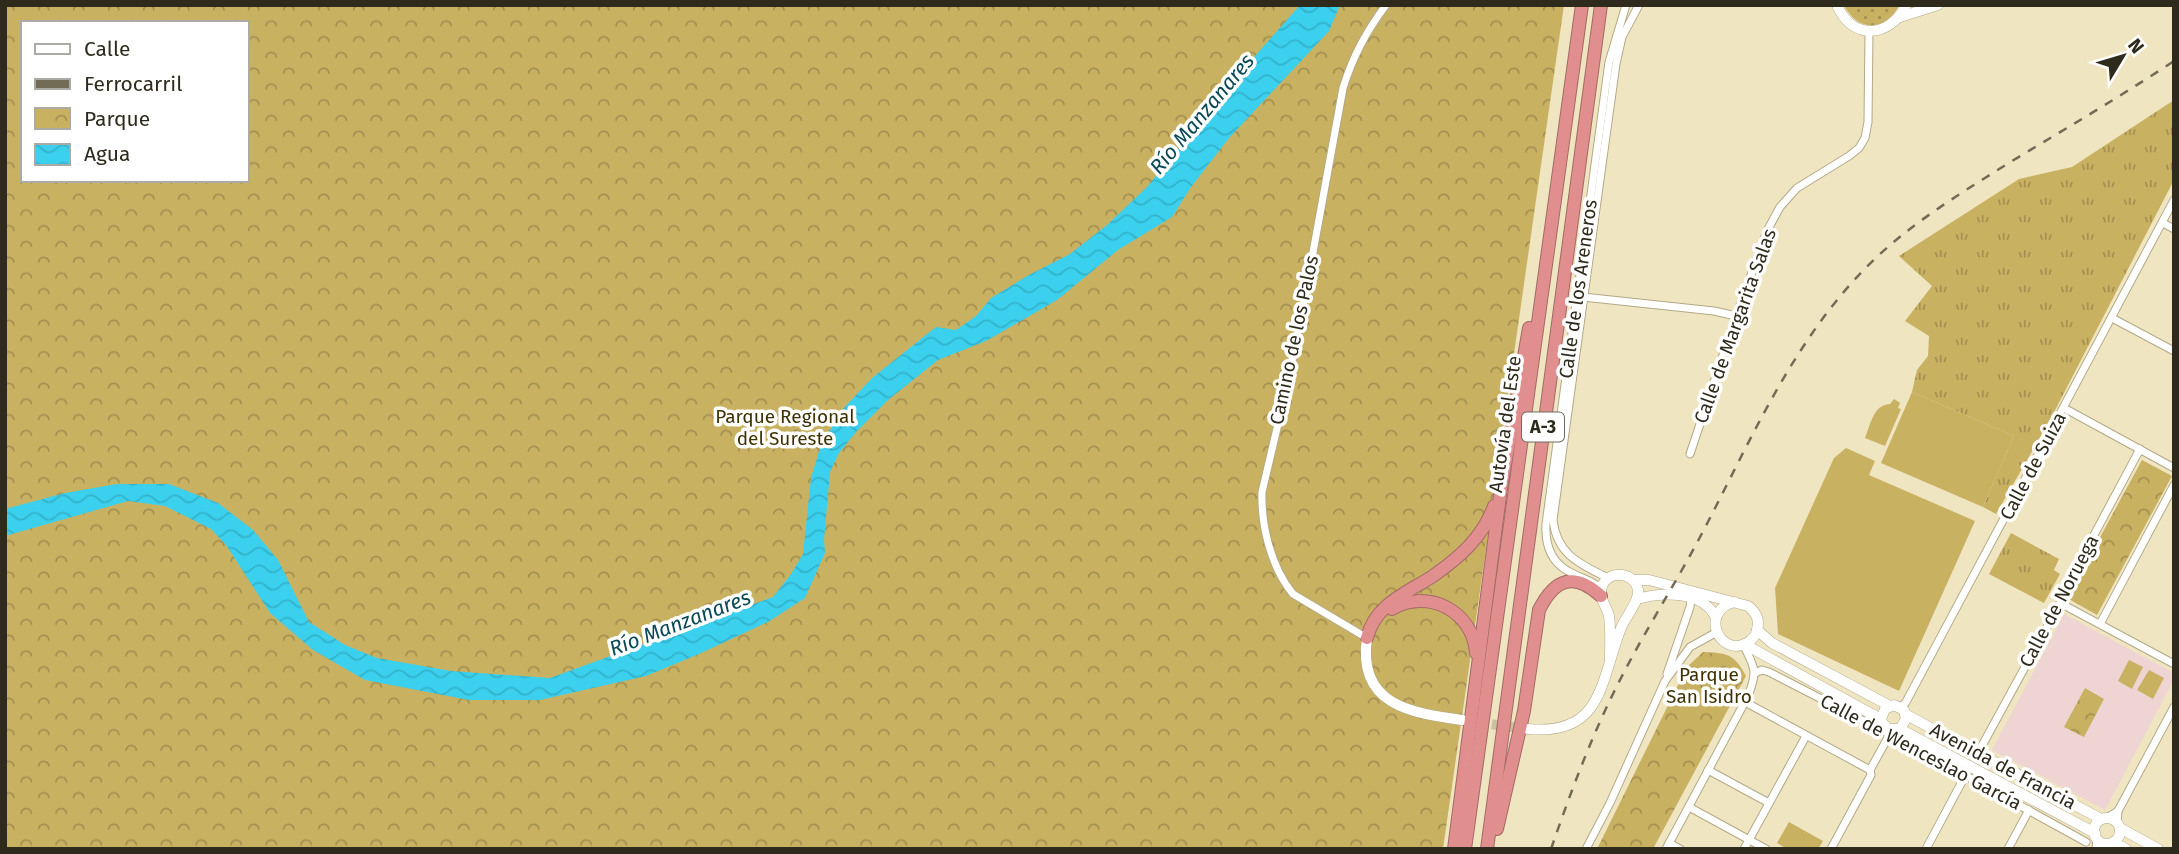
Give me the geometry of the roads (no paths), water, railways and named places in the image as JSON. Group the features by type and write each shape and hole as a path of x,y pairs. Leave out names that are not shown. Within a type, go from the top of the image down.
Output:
{"highway":[{"name":"Autovía del Este","path":"1465,849 1582,5"},
{"name":"Autovía del Este","path":"1488,849 1601,5"},
{"path":"1454,849 1501,488 1531,321 1540,302"},
{"path":"1367,638 1370,625 1392,601 1465,552 1488,524 1501,488"},
{"path":"1488,849 1495,836 1524,711 1539,610 1550,592 1571,581 1586,583 1603,597"},
{"path":"1367,638 1385,613 1400,604 1421,600 1436,602 1452,610 1464,621 1473,636 1477,674"}],"street":[{"name":"Camino de los Palos","path":"1367,638 1293,594 1287,587 1266,532 1261,507 1262,492 1303,307 1343,88 1356,51 1386,5"},
{"name":"Calle de los Areneros","path":"1603,597 1584,578 1571,573 1557,562 1545,541 1609,62 1626,5"},
{"name":"Calle de los Areneros","path":"1608,578 1582,566 1563,549 1553,520 1616,64 1622,37 1639,5"},
{"path":"1837,5 1840,14 1853,26 1869,31 1881,30 1900,18 1938,5"},
{"path":"1900,18 1906,5"},
{"name":"Calle de Margarita Salas","path":"1690,454 1736,316 1767,231 1780,207 1797,188 1849,156 1859,148 1865,138 1868,122 1869,31"},
{"name":"Calle de Suiza","path":"1899,709 1906,702 1949,624 2174,200"},
{"path":"2163,223 2174,229"},
{"path":"1583,297 1714,310 1736,316"},
{"path":"2112,318 2174,351"},
{"path":"2064,408 2174,468"},
{"name":"Calle de Noruega","path":"1978,753 2140,449"},
{"path":"2100,624 2174,485"},
{"path":"1603,597 1619,611 1662,594 1702,602 1716,618 1717,632 1729,644 1743,644 1752,639 1757,630 1758,619 1754,611 1744,604 1645,579 1633,580 1620,574 1608,578 1603,597 1609,620 1610,659"},
{"path":"1528,729 1558,730 1585,715 1600,692 1610,659 1634,603 1638,590 1633,580"},
{"path":"1586,849 1665,681 1691,598"},
{"path":"1716,618 1723,607 1734,602"},
{"path":"2060,603 2174,664"},
{"name":"Avenida de Francia","path":"1757,630 1772,643 2119,826"},
{"path":"1665,681 1690,648 1717,632"},
{"path":"1367,638 1366,666 1373,681 1388,699 1408,710 1462,720"},
{"path":"1680,849 1668,846 1745,702 1755,678 1743,644"},
{"name":"Avenida de Francia","path":"1743,644 1881,719 1885,726 1894,731 2100,842 2126,849"},
{"name":"Calle de Wenceslao García","path":"1755,673 1762,670 1769,672 1894,731 1965,776 2086,842"},
{"path":"1745,702 1870,770"},
{"path":"2118,811 2104,818 2095,828 2100,842 2117,839 2118,811 2174,707"},
{"path":"1881,719 1882,713 1899,709"},
{"name":"Avenida de Francia","path":"1894,731 1904,724 1899,709"},
{"path":"1831,849 1871,775 1870,770 1894,731"},
{"path":"1744,849 1806,736"},
{"path":"1708,770 1769,803"},
{"path":"1926,849 1965,776"},
{"path":"1689,807 1766,849"},
{"path":"2008,849 2029,810"},
{"path":"2119,826 2158,849"}],"water":[{"path":"1300,5 1340,5 1329,31 1229,138 1191,187 1172,217 1118,250 1057,300 986,341 938,360 888,400 856,432 839,453 830,472 825,553 805,598 768,622 646,676 540,700 469,700 365,680 313,650 270,613 226,545 211,529 165,506 128,501 5,536 5,509 65,493 117,484 169,484 218,503 253,530 278,560 309,622 345,645 377,658 451,671 550,678 773,597 803,554 811,478 820,448 841,411 872,378 936,327 956,330 976,316 991,298 1070,254 1107,225 1147,187"}],"tunnel":[{"path":"1477,722 1524,729"}],"railway":[{"path":"1551,849 1583,762 1621,678 1699,539 1777,390 1823,318 1879,255 1927,217 2174,61"}],"water label":[{"name":"Río Manzanares","path":"1202,114"},
{"name":"Río Manzanares","path":"680,623"}],"park label":[{"name":"Parque Regional del Sureste","path":"785,427"},
{"name":"Parque San Isidro","path":"1709,685"}]}
